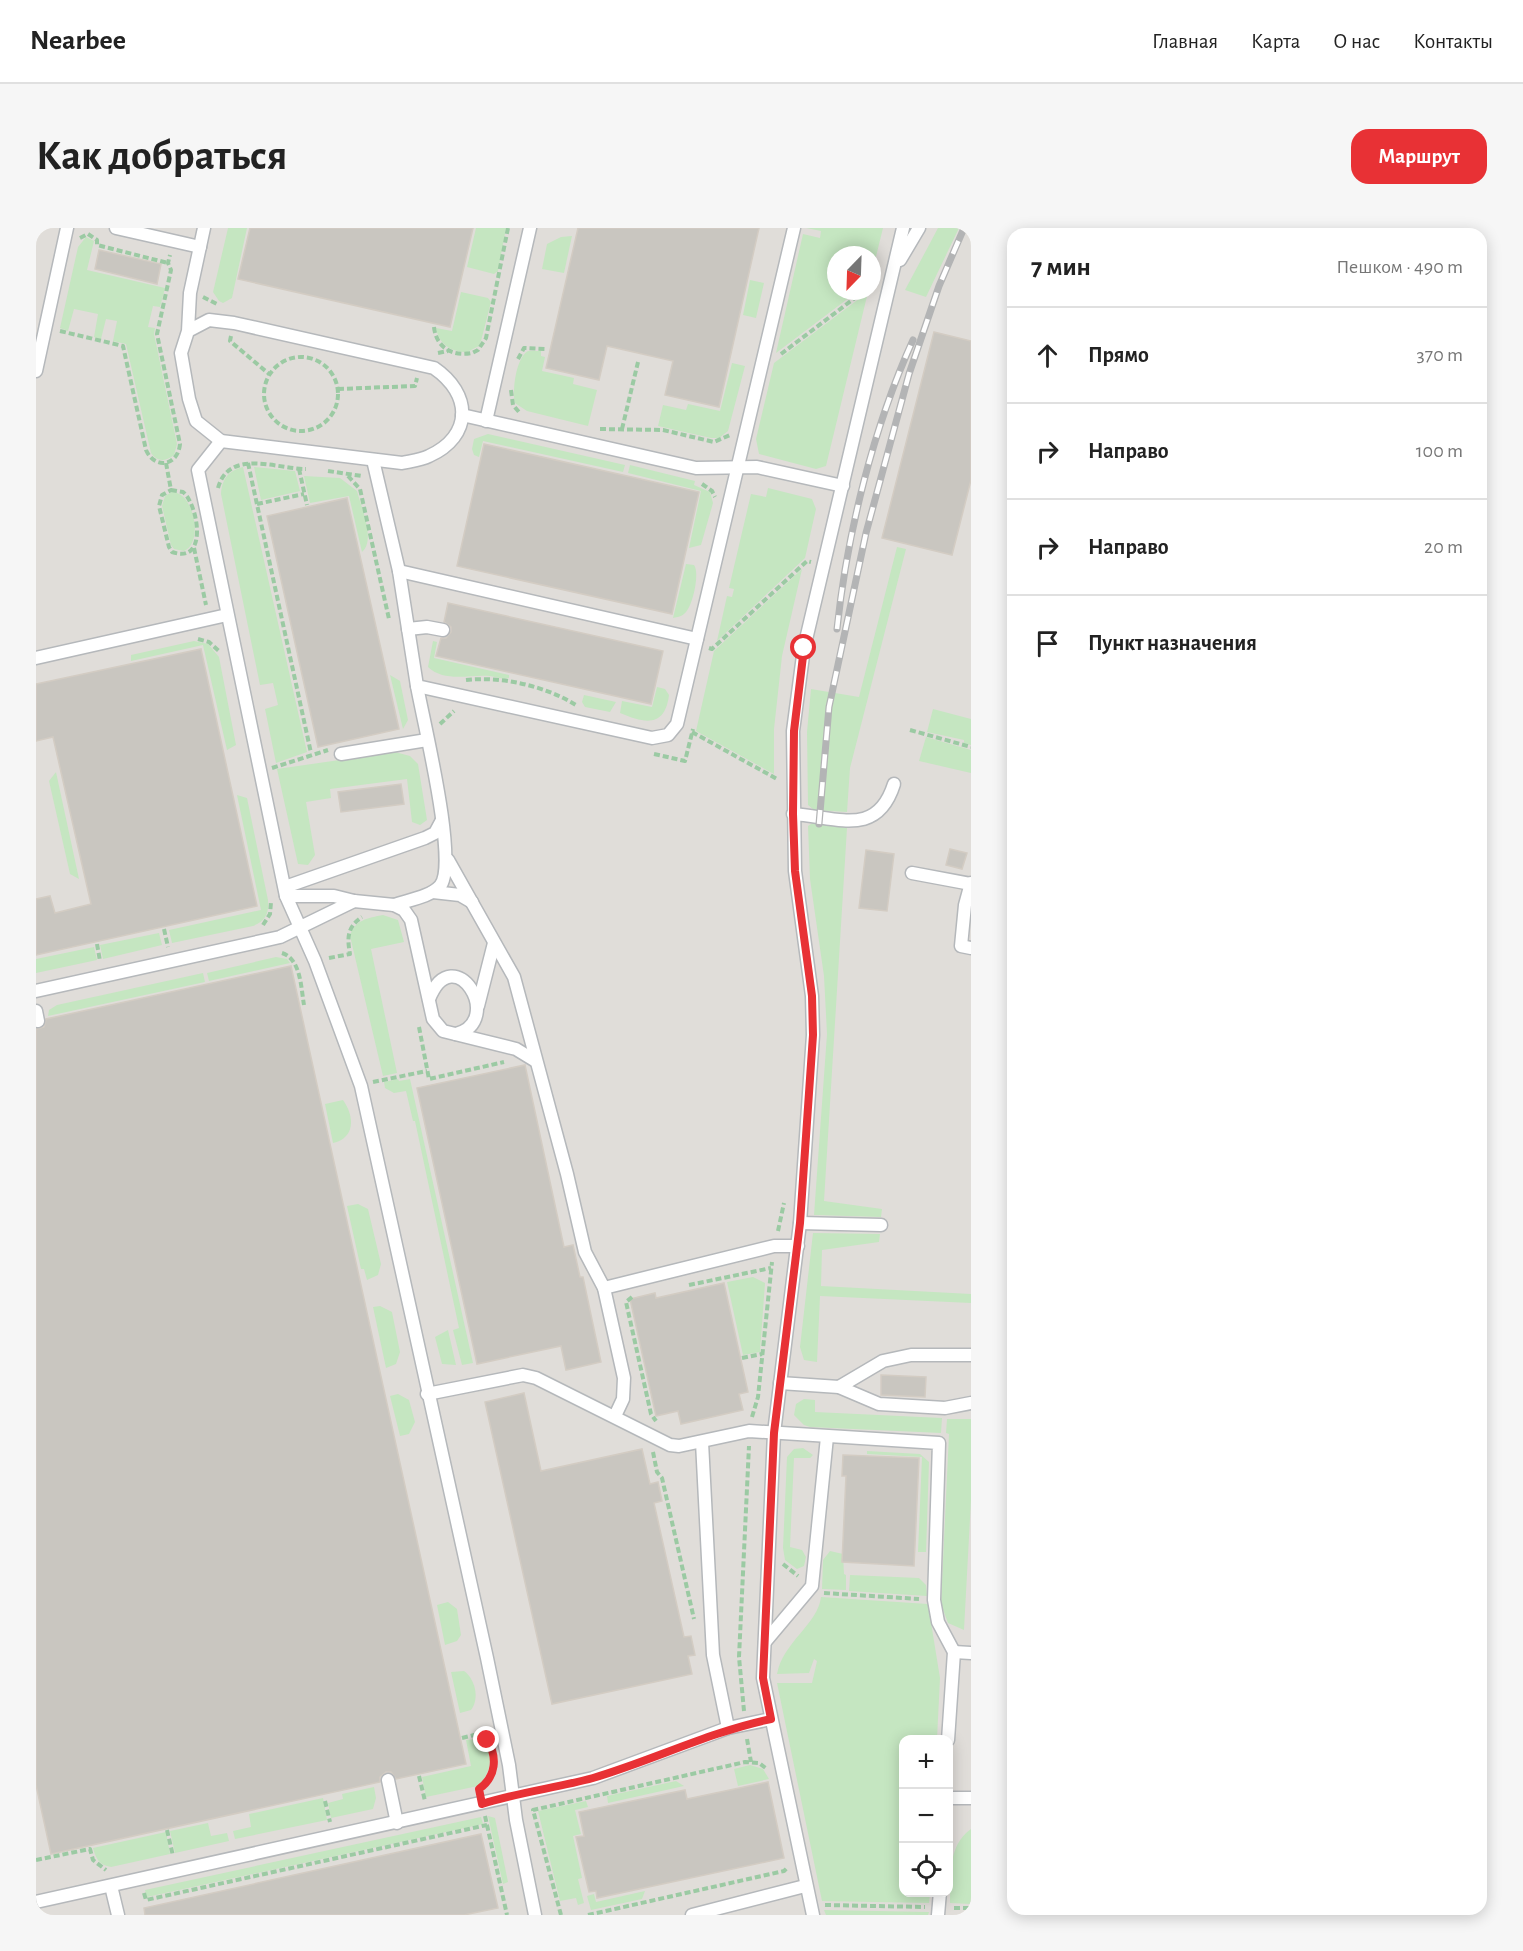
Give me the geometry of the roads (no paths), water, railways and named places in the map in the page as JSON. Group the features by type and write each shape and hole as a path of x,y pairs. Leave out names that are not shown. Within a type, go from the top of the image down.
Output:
{"lane":[{"path":"36,371 67,228"},
{"path":"116,228 200,247"},
{"path":"188,331 209,320 234,323 434,368 445,376 459,393 462,415 458,430 447,445 429,457 402,463 221,441 196,422 189,399 181,353 188,331 190,293 204,228"},
{"path":"486,421 530,228"},
{"path":"417,686 652,738 668,735 677,724 794,228"},
{"path":"813,1915 805,1886 804,1871 763,1678 774,1433 798,1246 813,1035 812,996 799,910 793,814 794,731 797,689 804,648 903,228"},
{"path":"894,270 920,228"},
{"path":"462,415 696,468 757,468 843,486"},
{"path":"221,441 198,470 226,615 286,892 361,1086 486,1658 535,1915"},
{"path":"373,460 399,571 448,860 445,879 433,892"},
{"path":"399,571 696,642"},
{"path":"36,657 226,615"},
{"path":"408,629 427,627 442,630"},
{"path":"337,751 427,740"},
{"path":"793,814 847,820 870,819 883,809 894,784"},
{"path":"286,892 425,838 435,833 442,820"},
{"path":"448,860 513,977 567,1174 585,1252 604,1288 624,1378 623,1399 615,1416"},
{"path":"912,873 971,883 965,905 961,946 971,948"},
{"path":"286,892 333,896 354,902 394,905 404,910 411,920 433,1019 443,1031 516,1048 534,1060"},
{"path":"394,905 433,892 460,895 472,902"},
{"path":"411,920 420,896"},
{"path":"36,991 280,937 354,902"},
{"path":"456,1035 466,1032 474,1022 494,943"},
{"path":"429,999 435,985 444,977 457,976 468,983 475,994 477,1010"},
{"path":"800,1223 881,1225"},
{"path":"604,1288 774,1246 798,1246"},
{"path":"839,1387 883,1361 911,1355 971,1355"},
{"path":"427,1394 523,1375 615,1416 660,1440 679,1446 749,1431 939,1443 934,1600 938,1622 954,1652 948,1735"},
{"path":"780,1383 839,1387 879,1404 945,1408 971,1403"},
{"path":"765,1642 812,1586 827,1437"},
{"path":"702,1442 713,1654 728,1728"},
{"path":"954,1652 971,1653"},
{"path":"36,1902 593,1778 728,1728 771,1719"},
{"path":"388,1780 397,1823"},
{"path":"953,1798 971,1798"},
{"path":"111,1886 118,1915"},
{"path":"692,1915 711,1913 805,1886"}],"railway":[{"path":"819,824 829,707 866,533 909,374 939,286 964,228"},
{"path":"837,629 847,556 864,482 886,409 913,340"}]}
